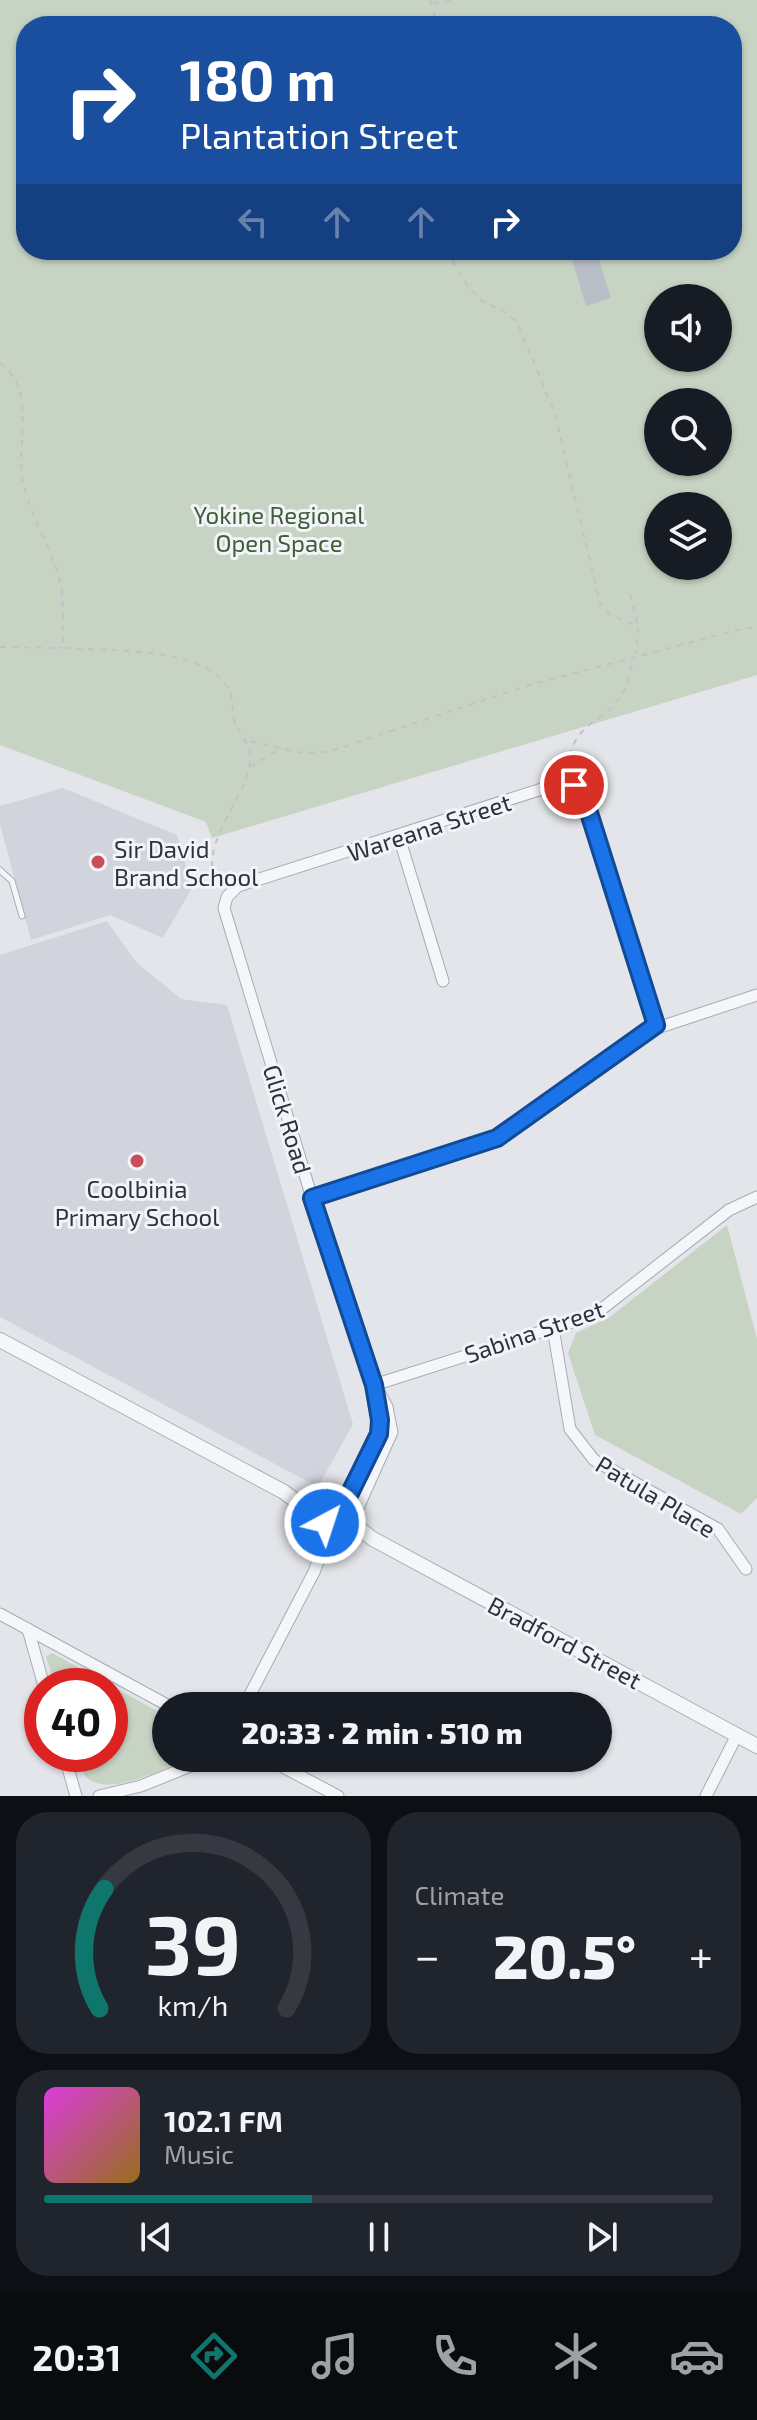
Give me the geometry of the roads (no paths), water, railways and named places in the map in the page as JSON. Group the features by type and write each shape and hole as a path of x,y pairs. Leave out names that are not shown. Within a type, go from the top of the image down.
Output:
{"street":[{"name":"Wareana Street","path":"227,897 238,886 567,781 585,800 656,1025"},
{"path":"399,837 443,981"},
{"name":"Glick Road","path":"227,897 224,908 312,1198 374,1385 387,1407 392,1432 339,1524"},
{"path":"312,1198 497,1138 656,1025 757,995"},
{"name":"Sabina Street","path":"374,1385 553,1328 609,1306 729,1210 757,1197"},
{"name":"Patula Place","path":"553,1328 570,1429 578,1444 594,1460 718,1529 746,1569"},
{"name":"Bradford Street","path":"0,1340 757,1746"},
{"name":"Glick Road","path":"339,1524 350,1493 379,1434 374,1385"},
{"path":"251,1692 339,1524"},
{"path":"0,1614 152,1697"},
{"path":"28,1629 39,1668"},
{"path":"706,1796 737,1735"},
{"path":"69,1772 76,1796"},
{"path":"99,1796 141,1786 176,1772"},
{"path":"293,1772 338,1796"}],"lane":[{"path":"0,870 12,881 22,916"}],"place":[{"name":"Sir David Brand School","path":"98,862"},
{"name":"Coolbinia Primary School","path":"137,1161"}],"park label":[{"name":"Yokine Regional Open Space","path":"279,528"}]}
